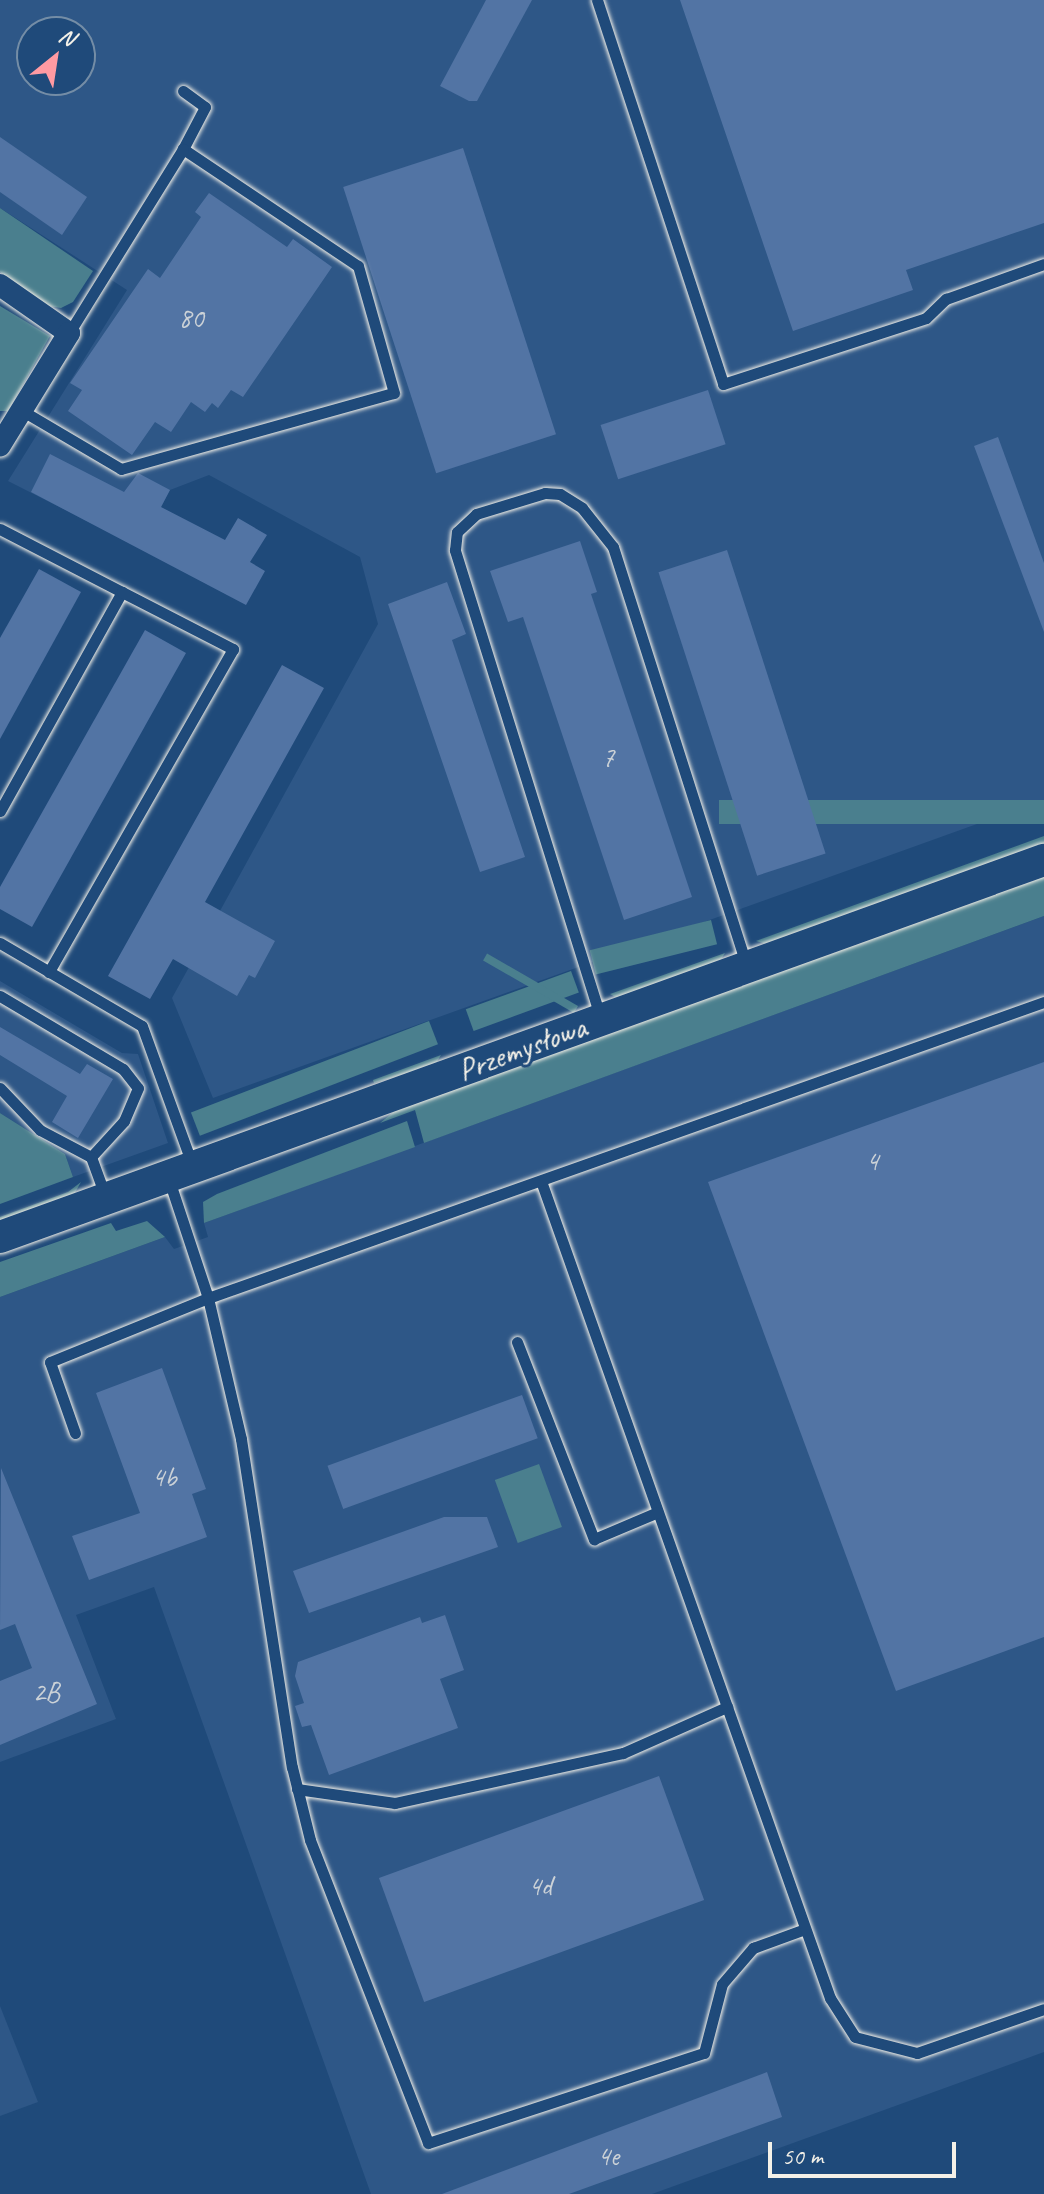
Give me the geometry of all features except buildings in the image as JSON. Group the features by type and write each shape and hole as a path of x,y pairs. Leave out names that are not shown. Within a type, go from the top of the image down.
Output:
{"street":[{"path":"0,285 69,333 0,445"},
{"name":"Przemysłowa","path":"0,1237 1044,860"}],"lane":[{"path":"597,0 723,384 926,318 946,299 1044,264"},
{"path":"69,333 183,149 205,107 183,91"},
{"path":"21,410 121,469 394,393 358,266 183,149"},
{"path":"601,1020 455,550 457,532 476,514 545,493 560,494 582,508 613,547 715,856 725,911 748,967"},
{"path":"0,529 233,649 49,972"},
{"path":"0,811 122,592"},
{"path":"0,943 142,1026 181,1172 241,1439 297,1789 310,1840 428,2143 704,2053 722,1984 753,1948 805,1929"},
{"path":"0,996 123,1069 138,1088 124,1121 91,1157"},
{"path":"75,1433 50,1362 208,1298 1044,1002"},
{"path":"0,1088 40,1130 91,1157 107,1198"},
{"path":"541,1181 830,1998 855,2037 886,2049 917,2053 1044,2009"},
{"path":"517,1342 594,1539 658,1512"},
{"path":"297,1789 325,1797 409,1800 623,1753 727,1707"}],"shaded area":[{"path":"0,0 1044,0 1044,800 213,1098 172,998 378,624 360,557 209,475 170,490 140,548 8,481 127,290 0,208"},
{"path":"0,208 93,271 73,302 61,308 48,306 0,272"},
{"path":"0,306 50,336 8,411 0,411"},
{"path":"719,800 1044,800 1044,824 719,824"},
{"path":"1044,836 1044,844 767,944 756,941"},
{"path":"1044,875 1044,916 424,1143 415,1110 380,1123 396,1110"},
{"path":"1044,916 1044,2052 652,2194 371,2194 154,1587 76,1615 116,1719 0,1762 0,1297 165,1237 174,1249 208,1237 204,1223"},
{"path":"711,920 717,944 596,974 590,950"},
{"path":"725,953 720,961 617,998 610,994"},
{"path":"487,954 578,1006 574,1013 483,960"},
{"path":"571,971 579,993 474,1031 466,1009"},
{"path":"0,981 122,1053 138,1054 168,1143 73,1177 65,1154 0,1113"},
{"path":"429,1021 438,1044 200,1136 191,1112"},
{"path":"441,1055 435,1065 374,1083 373,1080"},
{"path":"0,1113 65,1154 73,1177 0,1204"},
{"path":"407,1121 415,1147 204,1223 203,1202 217,1194"},
{"path":"81,1182 72,1198 0,1224 0,1217 68,1192"},
{"path":"147,1221 165,1237 0,1297 0,1262 111,1223 116,1231"},
{"path":"539,1464 562,1527 518,1543 495,1480"},
{"path":"0,2006 38,2102 0,2116"}]}
